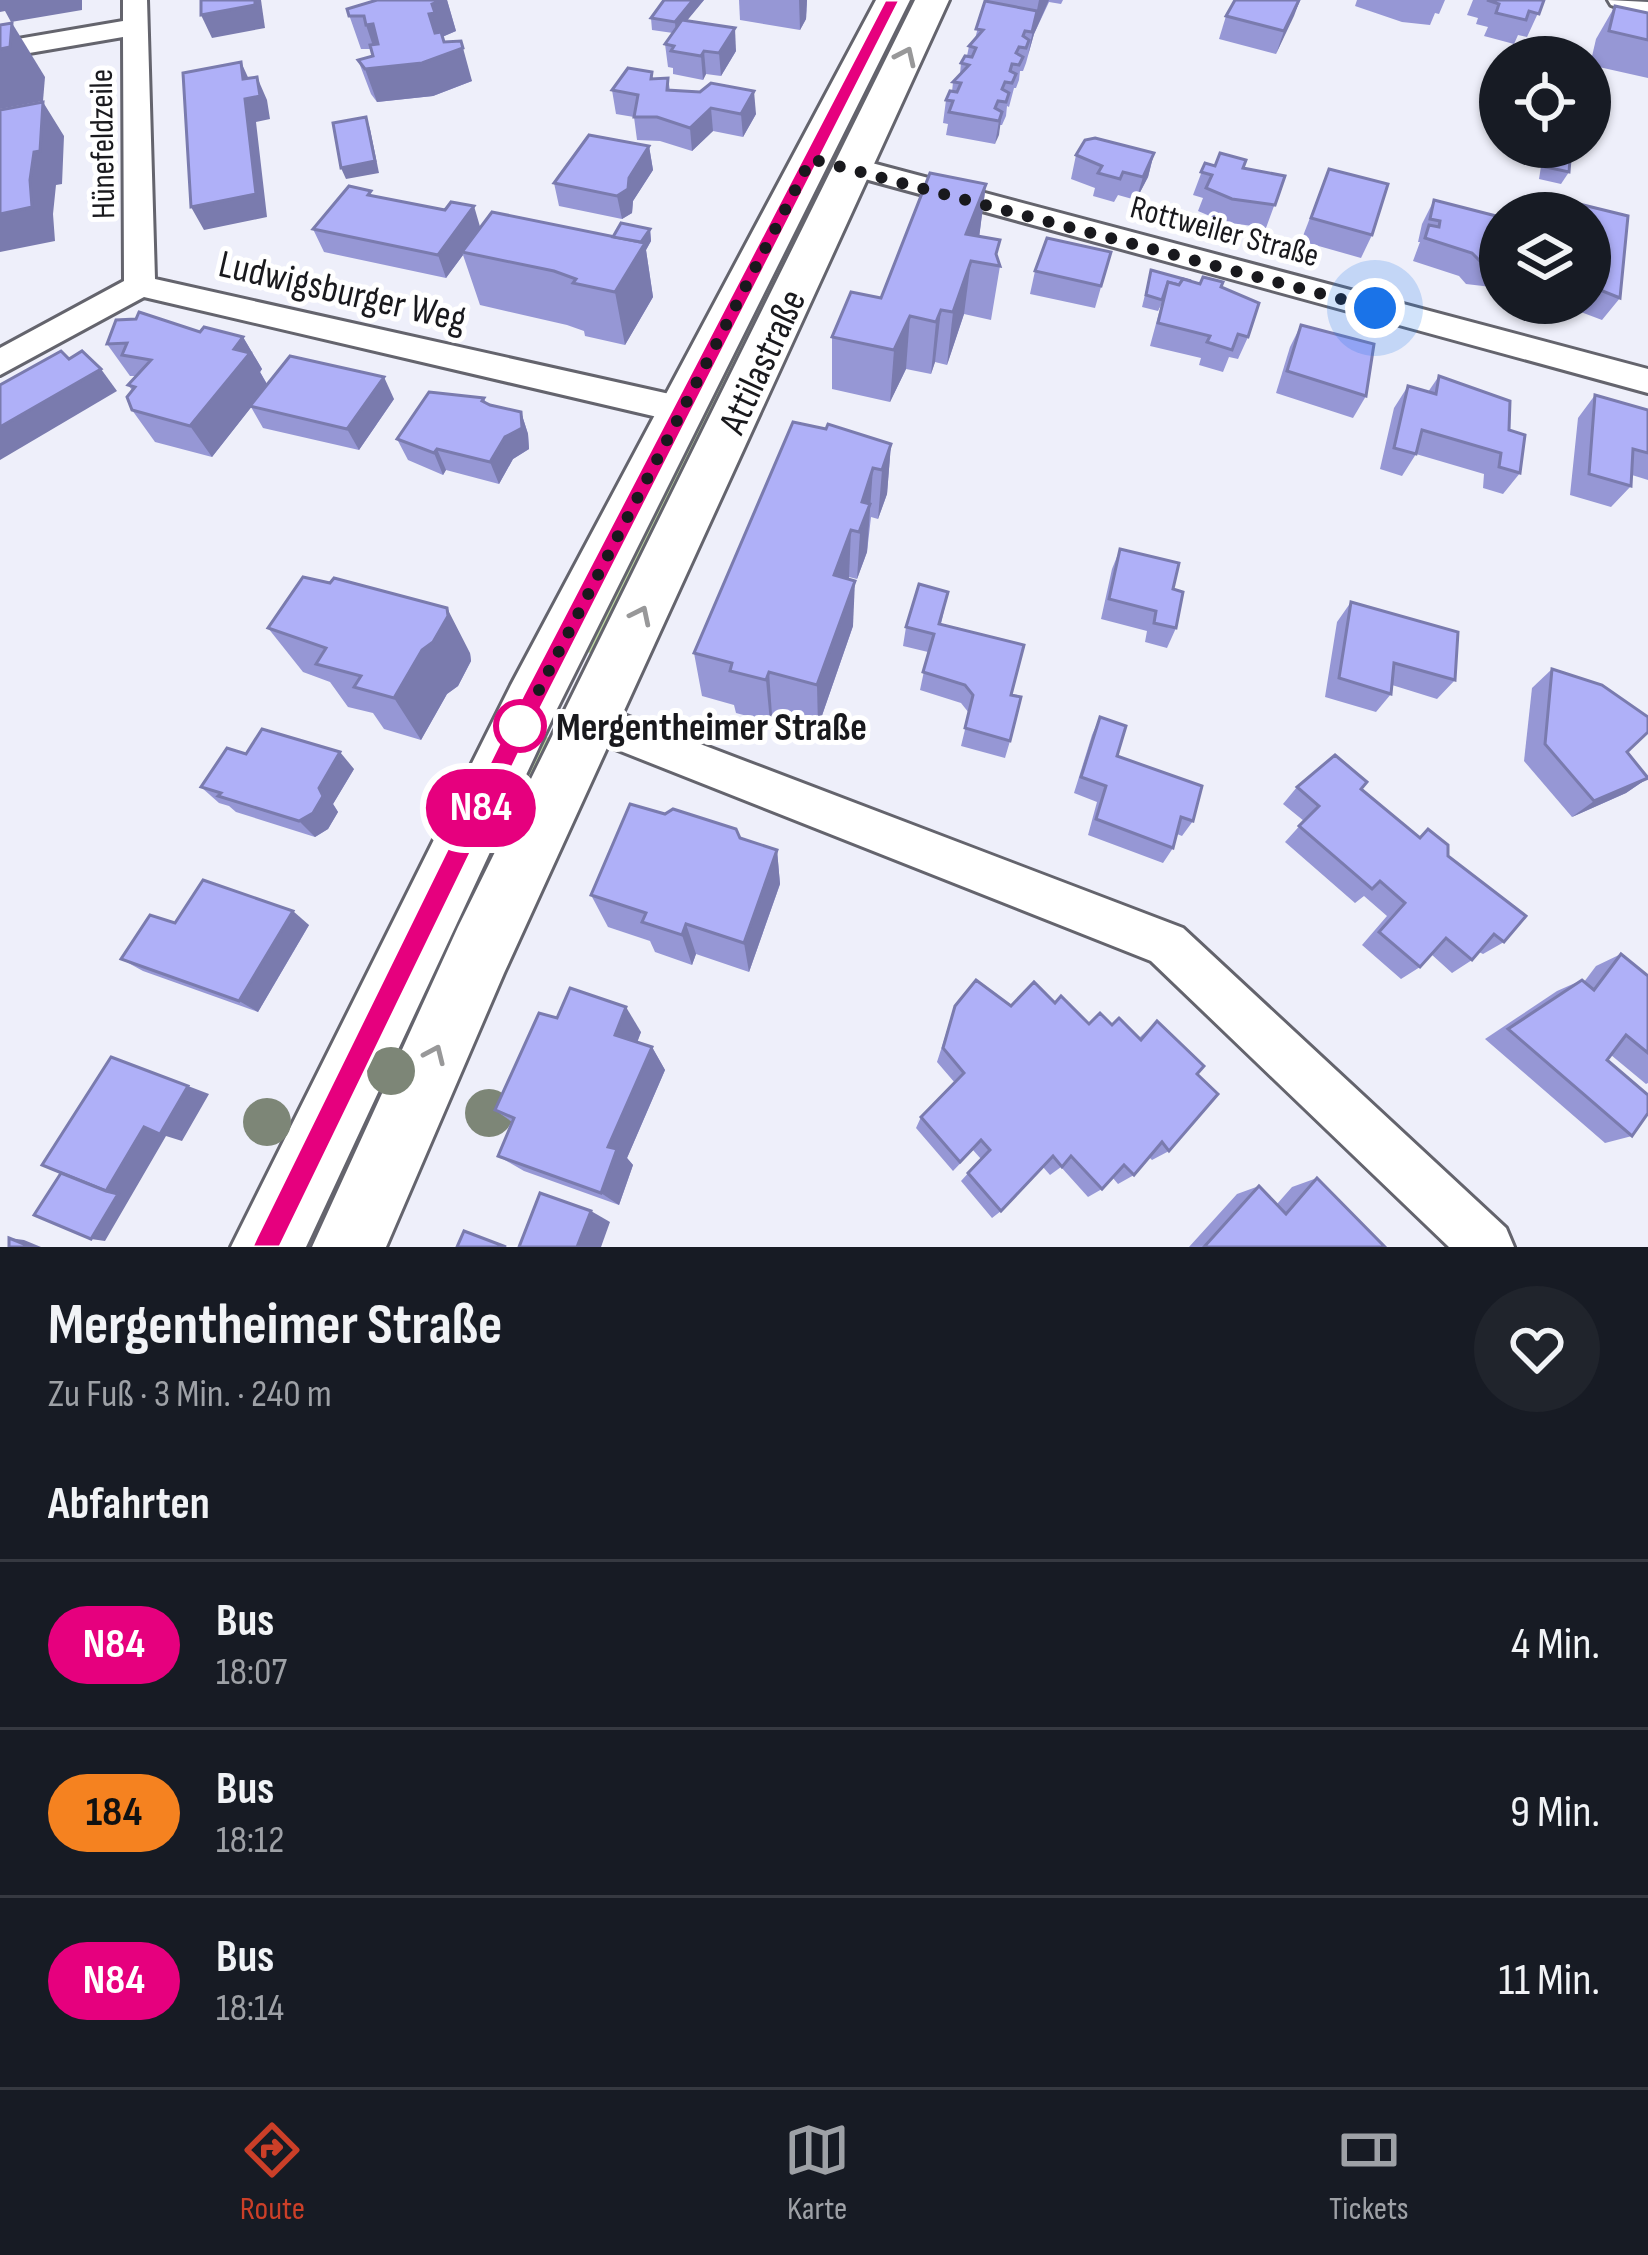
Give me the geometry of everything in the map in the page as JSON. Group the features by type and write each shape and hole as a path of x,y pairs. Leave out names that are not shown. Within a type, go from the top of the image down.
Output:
{"main road":[{"name":"Attilastraße","path":"268,1247 560,712 832,163 893,0"},
{"name":"Attilastraße","path":"349,1247 683,410 932,0"}],"street":[{"path":"1620,0 1648,11"},
{"path":"0,50 135,14"},
{"name":"Hünefeldzeile","path":"135,14 140,286"},
{"name":"Rottweiler Straße","path":"832,163 1648,381"},
{"path":"0,363 140,286"},
{"name":"Ludwigsburger Weg","path":"140,286 683,410"},
{"path":"560,712 1167,944 1487,1247"}],"green space":[{"path":"811,194 823,196 598,655 583,651"},
{"path":"543,736 553,739 412,1040 396,1036"}],"building":[{"path":"201,0 255,0 255,5 201,15"},
{"path":"377,0 442,0 432,4 435,13 429,14 435,33 441,32 444,42 461,41 463,48 422,63 365,69 358,60 373,56 370,45 378,44 373,24 366,25 364,16 349,16 347,9"},
{"path":"664,0 693,0 675,22 651,18"},
{"path":"1235,0 1299,0 1284,31 1226,16"},
{"path":"1487,0 1544,0 1539,14 1529,11 1526,20 1496,13 1499,4"},
{"path":"985,1 1037,11 1032,32 1025,31 1023,36 1029,40 1026,48 1019,47 1016,53 1023,57 1019,65 1012,64 1010,71 1016,74 1012,83 1005,82 1002,89 1009,93 1006,102 998,101 995,108 1002,112 999,121 949,112 953,101 946,100 950,91 957,92 961,83 953,82 969,65 961,63 965,56 972,57 976,48 969,46 983,30 976,29"},
{"path":"1615,6 1648,13 1648,40 1609,31"},
{"path":"682,20 735,28 719,53 704,51 701,56 671,51 674,46 665,44"},
{"path":"12,23 10,47 0,49 0,25"},
{"path":"241,62 243,79 257,77 260,96 245,99 256,194 191,207 183,73"},
{"path":"628,68 652,72 651,79 668,78 667,90 700,92 711,83 754,91 741,114 711,108 690,128 657,117 634,117 638,95 612,90"},
{"path":"43,102 40,151 34,152 30,180 32,207 0,214 0,110"},
{"path":"366,117 375,161 341,168 333,123"},
{"path":"589,135 649,146 629,178 628,189 617,196 554,183"},
{"path":"1095,138 1154,153 1143,177 1123,172 1120,179 1098,173 1102,166 1076,155 1085,140"},
{"path":"1220,153 1246,160 1243,168 1285,176 1275,205 1232,199 1206,188 1212,175 1201,172 1205,163 1215,166"},
{"path":"1329,169 1388,184 1372,235 1311,218"},
{"path":"930,173 986,184 966,234 1000,240 996,254 1000,266 971,261 953,312 941,310 936,322 910,316 894,350 832,337 851,292 881,298"},
{"path":"349,186 371,191 368,195 445,210 451,202 474,206 438,255 313,229"},
{"path":"1434,200 1479,212 1479,260 1472,253 1425,238 1429,225 1439,227 1440,221 1430,219"},
{"path":"492,212 645,243 615,292 573,283 576,279 554,271 462,252"},
{"path":"1611,212 1628,216 1620,298 1611,294"},
{"path":"621,223 650,229 641,242 613,237"},
{"path":"1047,238 1111,252 1101,286 1035,271"},
{"path":"1151,270 1191,281 1168,282 1162,300 1146,295"},
{"path":"1203,277 1223,282 1221,287 1259,303 1248,337 1238,334 1232,350 1207,342 1210,336 1158,323 1168,282 1179,285 1183,279 1200,284"},
{"path":"139,312 200,332 204,327 243,337 234,349 250,353 190,426 132,410 127,397 135,387 128,385 151,360 122,355 127,343 107,344 116,320 136,319"},
{"path":"1301,325 1374,344 1366,396 1287,371"},
{"path":"61,351 69,359 82,351 101,369 0,427 0,385"},
{"path":"290,356 384,377 347,429 250,406"},
{"path":"1439,376 1510,401 1509,430 1525,435 1520,473 1499,467 1501,453 1422,430 1416,454 1394,448 1408,386 1436,394"},
{"path":"429,392 484,398 490,405 521,412 522,428 505,437 490,462 437,449 434,453 397,439"},
{"path":"1595,395 1648,410 1648,453 1633,449 1631,486 1589,474"},
{"path":"793,422 826,429 828,424 891,444 882,470 873,468 862,502 870,504 859,532 851,530 834,575 855,581 817,685 769,672 766,680 730,671 732,663 694,653"},
{"path":"1120,549 1179,563 1173,589 1183,592 1176,628 1154,623 1156,611 1109,599"},
{"path":"303,577 330,583 334,578 447,608 448,616 433,642 422,650 394,698 354,687 361,676 316,664 326,648 268,628"},
{"path":"919,584 948,592 939,624 1024,645 1011,695 1021,697 1010,741 965,728 973,695 965,685 923,672 934,634 906,627"},
{"path":"1351,602 1458,632 1455,680 1394,663 1391,694 1339,678"},
{"path":"1552,669 1602,685 1648,717 1648,732 1627,752 1648,778 1594,801 1545,744"},
{"path":"1100,717 1126,726 1117,756 1202,786 1193,821 1181,817 1173,848 1096,819 1106,786 1081,777"},
{"path":"262,729 340,752 319,788 323,796 313,813 299,821 201,787 227,748 246,754"},
{"path":"1335,755 1367,782 1361,789 1420,838 1428,829 1448,845 1448,856 1526,916 1504,942 1494,934 1472,960 1446,938 1420,967 1379,932 1405,903 1380,881 1372,889 1299,826 1319,806 1297,787"},
{"path":"630,804 665,814 673,809 736,829 740,838 777,850 744,943 686,924 682,935 642,922 646,913 591,895"},
{"path":"203,880 293,911 239,1001 121,959 150,915 175,923"},
{"path":"1621,954 1648,976 1648,1053 1626,1035 1607,1060 1648,1095 1648,1113 1632,1136 1508,1029 1582,980 1594,990"},
{"path":"976,980 1011,1006 1034,982 1055,1003 1061,996 1089,1024 1100,1013 1112,1025 1119,1018 1141,1040 1157,1021 1204,1066 1197,1074 1218,1094 1169,1151 1162,1142 1134,1175 1124,1165 1102,1189 1071,1156 1062,1167 1053,1156 1001,1211 968,1173 990,1150 981,1140 960,1162 921,1117 964,1073 943,1048 955,1006"},
{"path":"570,988 626,1007 615,1035 652,1047 608,1147 617,1149 601,1193 498,1156 514,1118 495,1110 539,1013 557,1018"},
{"path":"111,1057 188,1086 160,1134 144,1127 106,1191 42,1165"},
{"path":"61,1173 118,1194 91,1239 34,1215"},
{"path":"1317,1178 1385,1247 1204,1247 1259,1186 1286,1214"},
{"path":"540,1193 591,1211 577,1247 519,1247"},
{"path":"464,1231 506,1247 457,1247"},
{"path":"9,1238 31,1247 9,1247"}],"bus line":[{"name":"N84","path":"268,1247 531,703 893,0"}],"place":[{"name":"Mergentheimer Straße","path":"520,726"}],"route":[{"path":"520,726 515,737 811,159 1375,308"}]}
